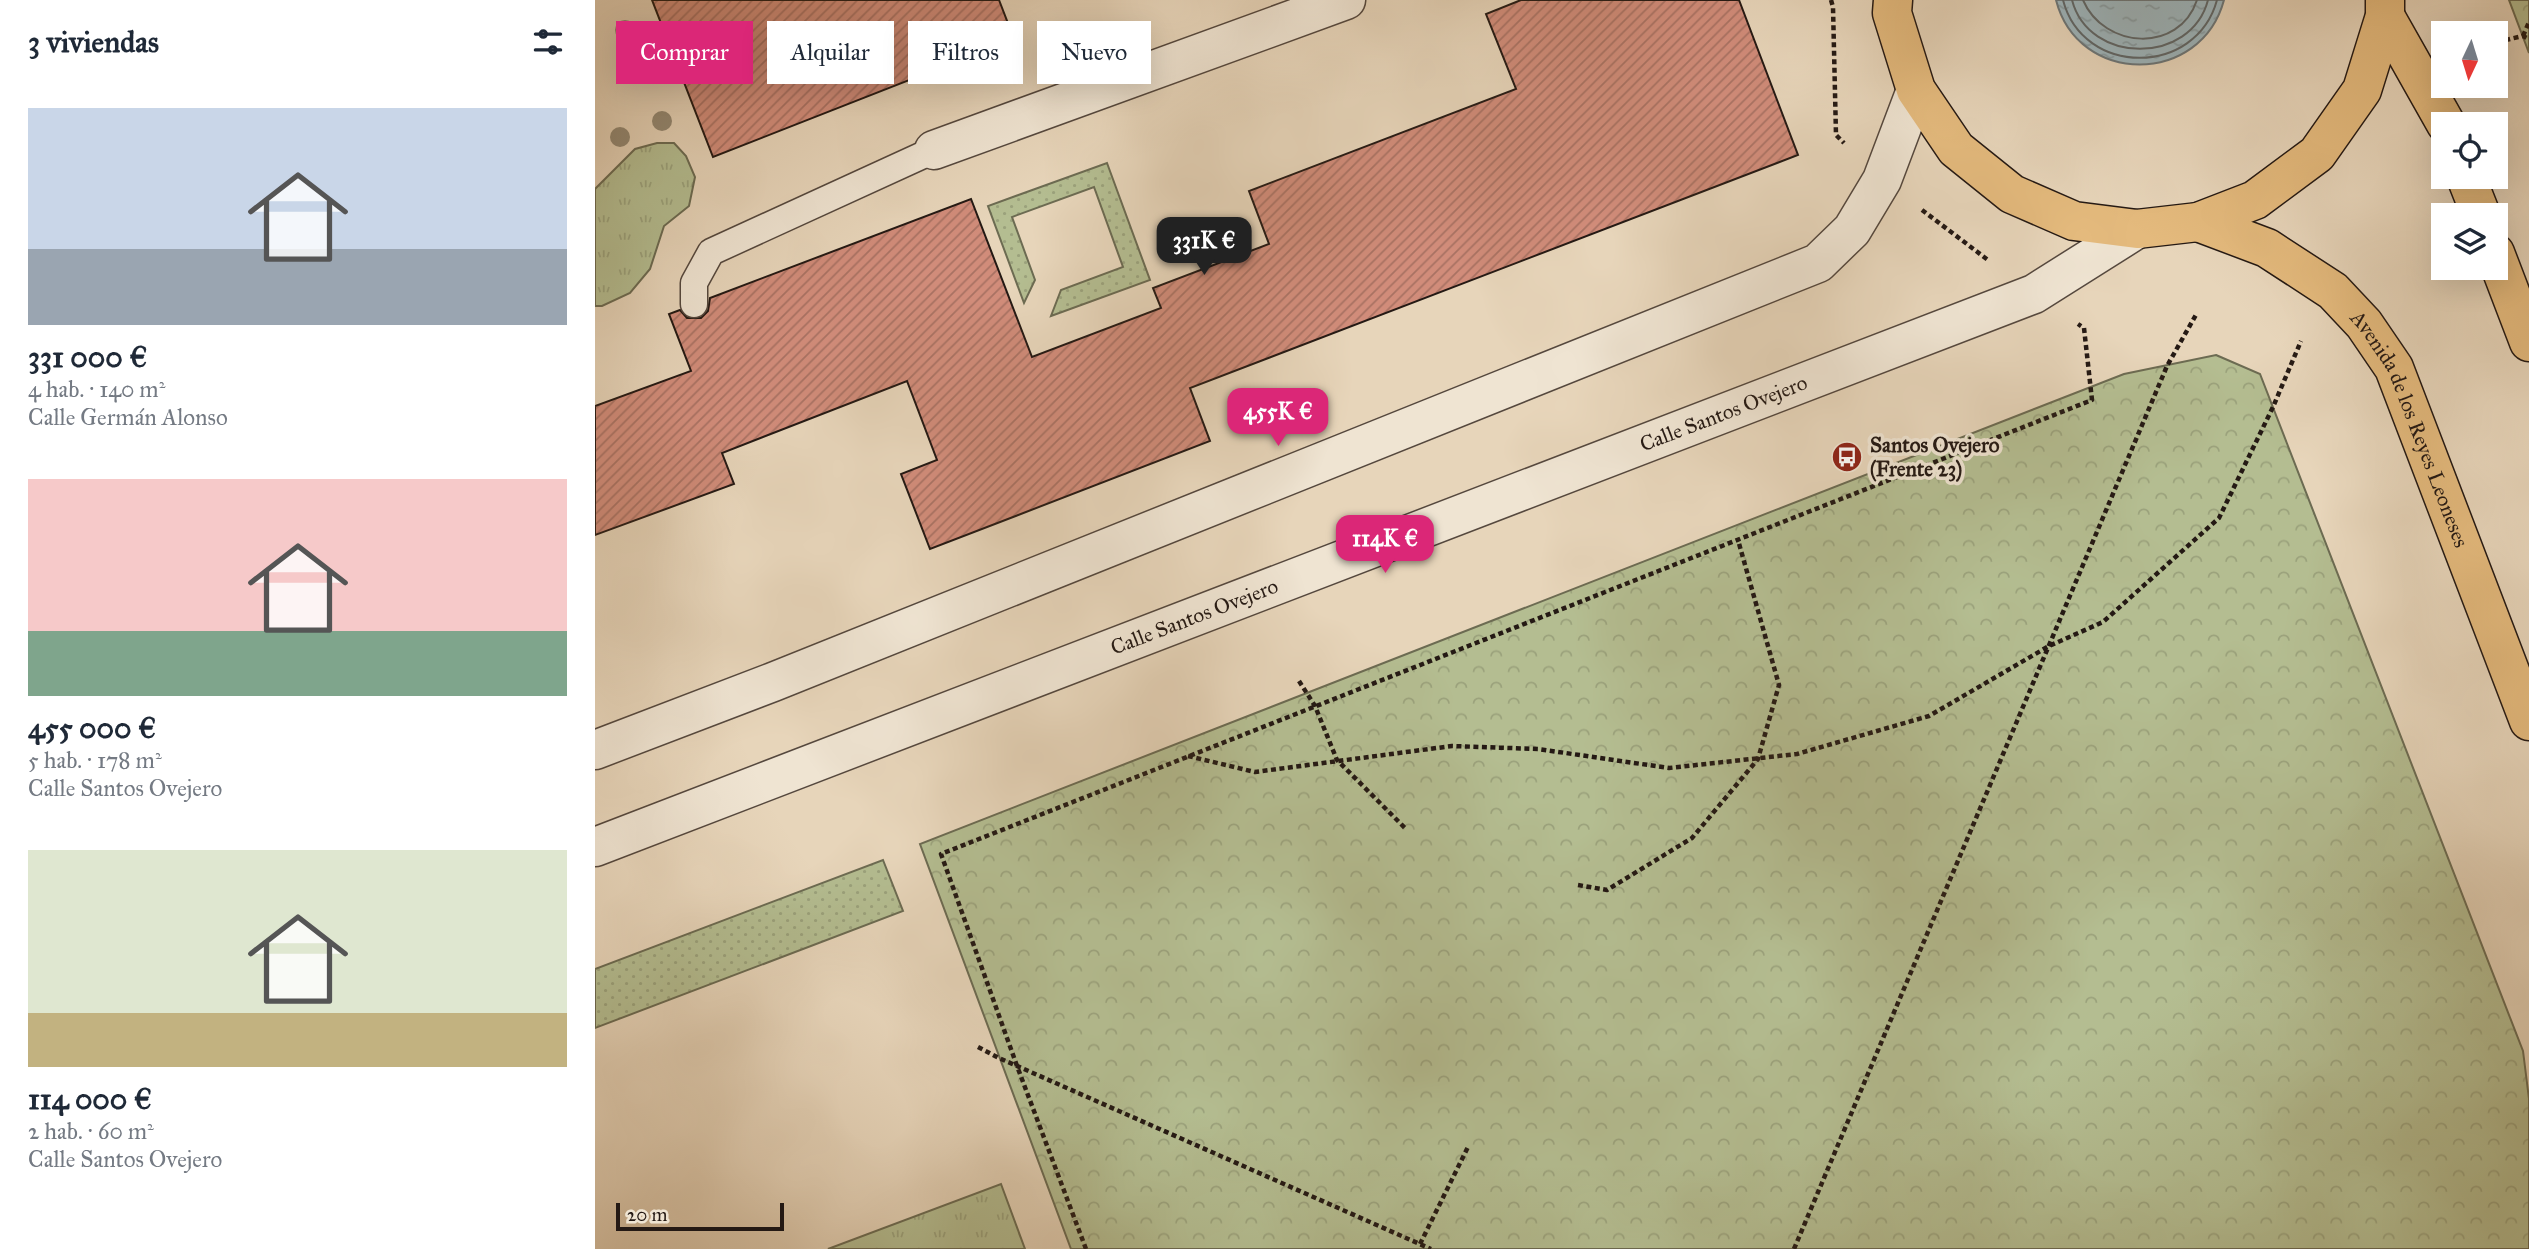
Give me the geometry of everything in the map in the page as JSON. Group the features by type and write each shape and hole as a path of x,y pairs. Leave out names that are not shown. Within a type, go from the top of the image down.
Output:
{"main road":[{"path":"1893,0 1892,13 1916,90 1956,149 2012,194 2074,221 2137,229 2198,222 2255,200 2317,154 2362,90 2385,8"},
{"path":"2385,8 2440,112"},
{"name":"Avenida de los Reyes Leoneses","path":"2198,222 2267,248 2333,291 2364,324 2394,368 2529,720"},
{"path":"2505,280 2529,342"}],"street":[{"path":"934,150 1346,0"},
{"path":"595,750 786,677 1818,263 1852,230 1882,180 1916,90"},
{"name":"Calle Santos Ovejero","path":"595,847 2034,294 2137,229"}],"lane":[{"path":"694,304 694,283 711,252 934,150"}],"path":[{"path":"1831,0 1836,135"},
{"path":"2522,36 2529,22"},
{"path":"2508,39 2522,36 2529,39"},
{"path":"1914,204 1998,267"},
{"path":"1794,1249 2167,366 2197,313"},
{"path":"1086,1249 941,854 2092,400 2084,328"},
{"path":"1188,756 1255,772 1453,746 1538,749 1669,768 1797,754 1929,716 2049,646 2103,622 2219,518 2273,407 2301,341"},
{"path":"1578,885 1607,890 1692,838 1758,759 1779,685 1738,540"},
{"path":"1299,681 1315,706 1337,760 1406,829"},
{"path":"978,1047 1431,1249"},
{"path":"1420,1244 1469,1145"}],"green space":[{"path":"2509,0 2529,0 2529,53"},
{"path":"657,143 674,143 686,156 695,177 689,206 664,226 650,269 630,293 602,306 595,306 595,189 635,149"},
{"path":"1107,163 1150,280 1051,316 1061,290 1123,267 1094,187 1012,217 1035,280 1024,303 988,206"},
{"path":"2216,355 2260,374 2523,1051 2529,1099 2529,1249 1071,1249 920,844 2124,374"},
{"path":"883,860 903,911 595,1028 595,969"},
{"path":"1001,1184 1025,1249 828,1249"}],"water":[{"path":"2056,0 2224,0 2211,28 2191,48 2167,60 2140,64 2113,60 2088,48 2069,28"}],"building":[{"path":"652,0 999,0 1007,21 908,21 908,81 713,157 685,84 753,84 753,21 660,21"},
{"path":"1521,0 1739,0 1798,155 1190,388 1210,441 930,549 901,474 937,460 907,381 722,453 734,484 595,535 595,406 691,371 669,314 680,310 687,318 701,318 708,311 710,298 971,199 1032,357 1161,308 1153,288 1269,244 1249,191 1516,89 1486,14"}],"place":[{"name":"Santos Ovejero (Frente 23)","path":"1847,457"}]}
